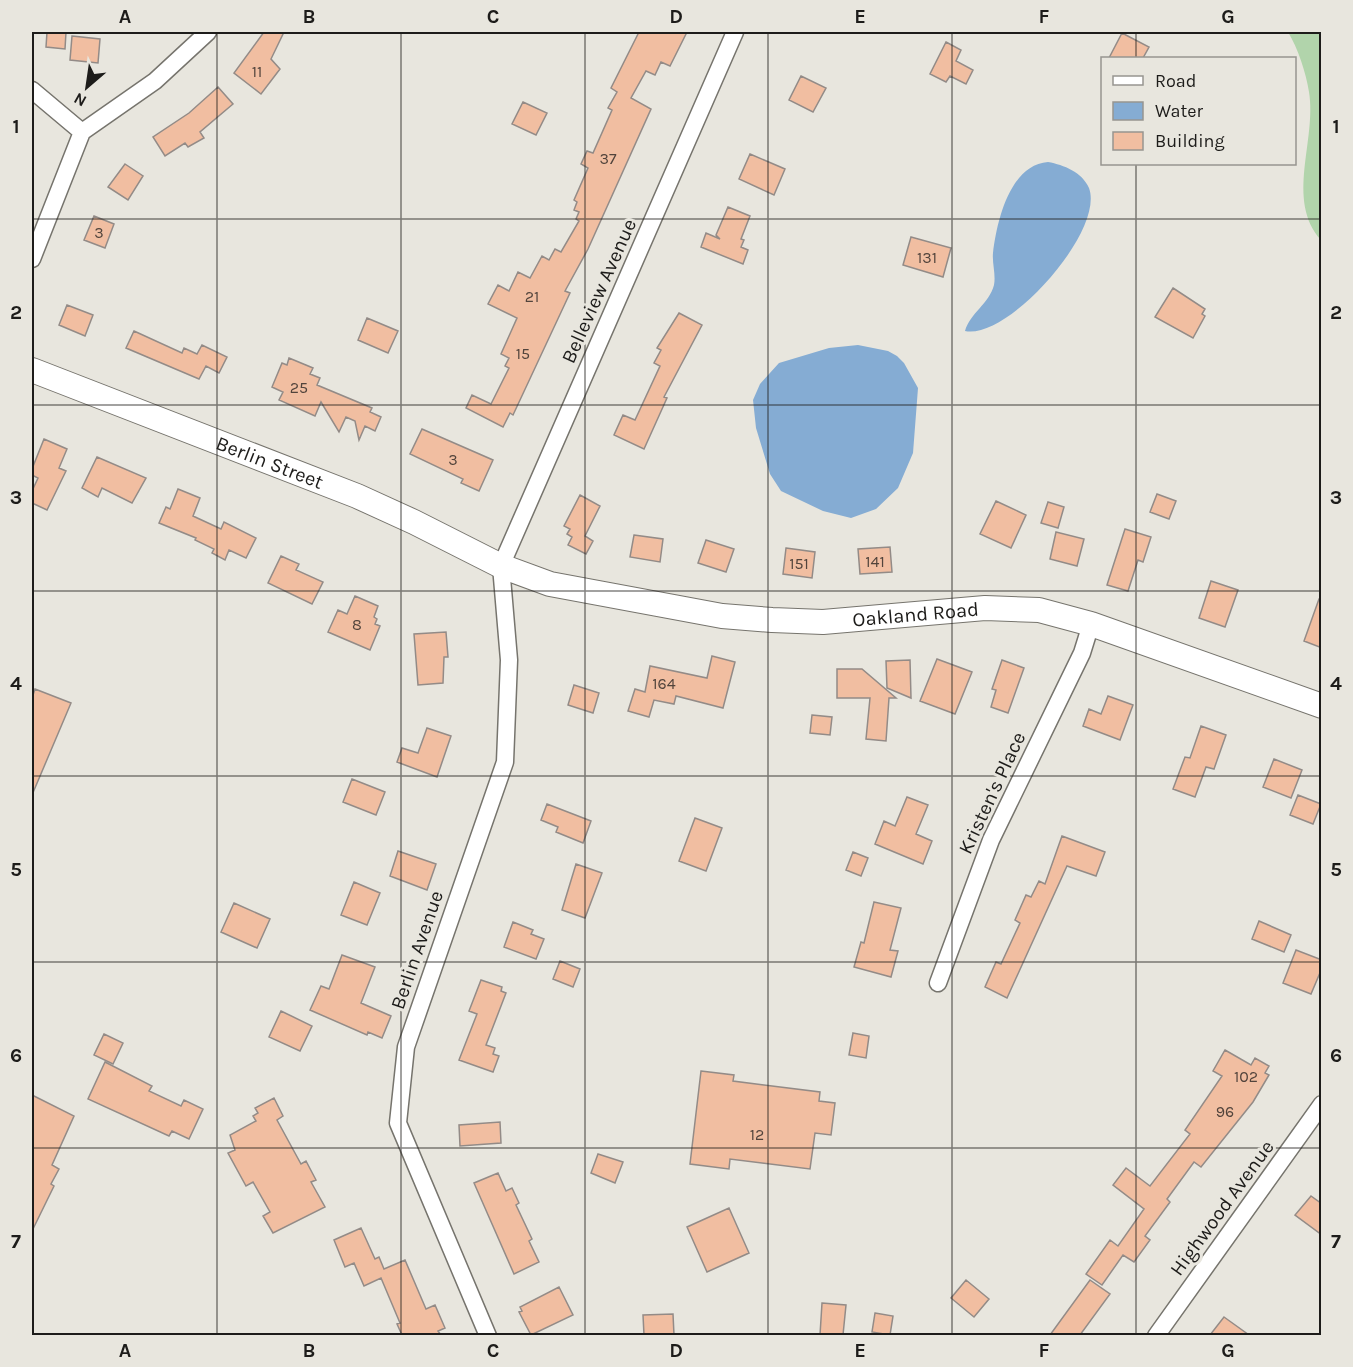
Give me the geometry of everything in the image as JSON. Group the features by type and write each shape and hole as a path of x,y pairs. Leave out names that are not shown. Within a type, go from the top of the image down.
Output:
{"main road":[{"name":"Berlin Street","path":"32,370 357,496 414,522 501,567"},
{"name":"Oakland Road","path":"501,567 550,584 722,616 823,622 985,608 1039,610 1090,624 1322,706"}],"street":[{"path":"32,259 82,132 155,81 208,32"},
{"name":"Belleview Avenue","path":"501,567 735,32"},
{"path":"32,90 82,132"},
{"name":"Berlin Avenue","path":"488,1335 398,1123 406,1047 505,762 509,660 501,567"},
{"name":"Kristen's Place","path":"938,983 991,840 1082,653 1090,624"},
{"name":"Highwood Avenue","path":"1156,1335 1322,1104"}],"green space":[{"path":"1288,32 1321,32 1321,240 1310,224 1303,188 1309,130 1309,92 1301,61"}],"water":[{"path":"1048,162 1072,170 1086,182 1089,188 1090,207 1082,230 1068,255 1027,301 1005,318 983,329 965,331 971,319 992,292 995,277 993,257 995,240 1008,196 1024,173 1035,165"},
{"path":"858,345 888,351 897,356 904,363 918,388 913,453 898,488 876,509 851,518 823,511 781,491 770,474 756,428 753,400 760,384 779,363 829,348"}],"building":[{"path":"47,32 66,32 65,49 46,47"},
{"path":"264,32 284,32 271,59 280,69 261,94 234,73"},
{"path":"639,32 687,32 670,66 661,62 655,75 646,71 631,98 651,109 588,249 565,291 570,293 513,415 510,413 503,427 466,408 472,395 491,404 509,368 505,366 509,358 501,354 517,318 488,304 498,285 509,291 518,272 530,278 542,256 549,260 555,249 561,252 579,221 576,219 579,212 574,210 577,202 574,200 588,168 581,164 587,151 593,153 612,110 608,108 617,92 611,88"},
{"path":"1122,33 1149,47 1144,57 1110,57"},
{"path":"72,36 100,39 98,63 70,60"},
{"path":"946,42 961,50 956,61 973,70 966,84 950,76 946,82 930,74"},
{"path":"801,76 826,88 813,112 789,100"},
{"path":"218,87 233,104 200,132 204,138 188,147 185,143 165,156 153,137 189,113"},
{"path":"523,102 547,113 536,135 512,124"},
{"path":"750,154 785,169 774,195 739,179"},
{"path":"125,164 143,176 128,200 108,187"},
{"path":"728,207 750,216 741,239 744,240 741,247 748,250 743,264 701,247 706,233 720,239 716,235"},
{"path":"94,216 114,224 105,248 84,240"},
{"path":"911,237 951,248 943,277 903,265"},
{"path":"1173,288 1205,309 1202,314 1205,316 1193,338 1155,317"},
{"path":"67,305 93,315 85,336 59,325"},
{"path":"679,313 702,325 664,397 667,398 644,449 614,435 623,415 635,420 660,366 654,363 661,350 657,348"},
{"path":"367,318 398,331 388,353 358,340"},
{"path":"134,331 182,353 184,348 197,354 202,345 227,357 219,373 206,366 199,379 126,348"},
{"path":"289,358 313,368 310,374 320,378 317,385 372,408 370,412 381,417 375,431 365,426 359,440 355,421 346,417 339,432 321,402 315,416 279,400 283,392 272,387 282,363 287,365"},
{"path":"422,429 493,460 479,491 461,483 463,479 410,454"},
{"path":"44,439 67,449 59,468 66,471 47,510 32,503 32,491 38,478 32,475 32,469"},
{"path":"97,457 146,478 132,503 102,488 98,497 82,488"},
{"path":"178,489 200,498 193,516 221,529 224,522 256,538 246,558 229,550 225,560 212,553 214,549 195,540 196,538 159,523 166,507 170,509"},
{"path":"1157,494 1176,501 1169,519 1150,512"},
{"path":"580,495 600,506 585,536 593,541 586,554 568,545 572,537 567,534 570,529 564,526"},
{"path":"996,501 1026,515 1011,548 980,534"},
{"path":"1048,502 1064,507 1058,528 1041,523"},
{"path":"1125,529 1151,537 1143,562 1138,560 1128,591 1107,585"},
{"path":"1056,532 1084,539 1077,566 1050,559"},
{"path":"634,535 663,539 660,562 630,557"},
{"path":"706,540 734,549 726,572 698,563"},
{"path":"890,547 892,572 860,574 858,549"},
{"path":"786,548 815,552 812,578 783,574"},
{"path":"281,556 299,564 296,570 323,582 312,604 268,583"},
{"path":"1211,581 1238,590 1225,627 1199,618"},
{"path":"355,596 378,606 374,617 377,619 375,624 380,626 370,650 328,632 338,610 347,614"},
{"path":"1319,599 1322,599 1322,648 1304,641"},
{"path":"446,632 448,657 444,657 443,683 418,685 414,634"},
{"path":"712,656 735,662 723,708 676,696 674,704 654,700 649,717 628,711 635,689 645,692 650,666 707,678"},
{"path":"937,659 972,672 955,714 920,701"},
{"path":"910,660 911,698 887,688 886,661"},
{"path":"1002,660 1024,668 1008,713 991,707 996,690 992,689"},
{"path":"837,669 862,669 896,698 889,698 886,741 866,739 870,698 837,698"},
{"path":"574,685 599,693 593,713 568,705"},
{"path":"35,689 71,703 32,795 32,698"},
{"path":"1108,696 1133,705 1120,740 1083,726 1089,709 1101,714"},
{"path":"812,715 832,717 830,735 810,733"},
{"path":"1201,726 1226,735 1214,769 1206,767 1195,797 1173,789 1185,757 1190,758"},
{"path":"427,728 451,736 437,777 397,762 402,748 418,753"},
{"path":"1274,759 1302,770 1291,798 1263,787"},
{"path":"352,779 385,792 376,815 343,802"},
{"path":"1298,795 1321,804 1313,824 1290,815"},
{"path":"907,797 928,805 916,834 932,841 923,864 875,844 884,821 895,826"},
{"path":"547,804 591,821 583,843 556,832 558,827 541,820"},
{"path":"695,818 722,828 706,871 679,861"},
{"path":"1062,836 1105,852 1096,876 1067,866 1007,998 985,987 996,962 1001,964 1020,923 1015,920 1026,895 1031,897 1039,881 1045,884"},
{"path":"398,851 436,864 427,890 390,876"},
{"path":"853,852 868,858 861,876 846,870"},
{"path":"576,864 602,873 585,918 562,910"},
{"path":"354,882 380,893 367,925 341,915"},
{"path":"874,902 901,908 890,950 898,951 891,977 854,967 861,942 864,943"},
{"path":"234,903 270,919 257,948 221,932"},
{"path":"1259,921 1291,935 1284,952 1252,939"},
{"path":"513,922 533,930 531,934 544,939 536,959 504,947"},
{"path":"1296,950 1322,960 1322,968 1311,994 1283,983"},
{"path":"342,955 375,967 361,1003 391,1016 382,1038 368,1032 367,1035 310,1010 321,986 329,989"},
{"path":"560,961 580,969 573,987 553,979"},
{"path":"481,980 502,987 501,991 506,993 486,1045 495,1048 493,1054 499,1056 493,1072 459,1060 477,1014 469,1011"},
{"path":"281,1011 312,1026 300,1051 269,1037"},
{"path":"853,1033 869,1036 866,1058 849,1055"},
{"path":"104,1034 123,1043 113,1064 94,1055"},
{"path":"1225,1050 1251,1065 1255,1058 1269,1066 1265,1073 1269,1075 1253,1102 1201,1167 1194,1162 1167,1199 1170,1202 1145,1236 1150,1240 1134,1262 1123,1255 1102,1285 1086,1274 1110,1240 1118,1246 1144,1209 1113,1185 1126,1168 1150,1186 1190,1134 1185,1130 1222,1076 1213,1071"},
{"path":"105,1062 152,1086 149,1091 181,1106 184,1100 203,1109 189,1139 172,1131 169,1136 88,1099"},
{"path":"701,1071 734,1075 733,1081 820,1092 819,1101 835,1103 831,1135 815,1133 810,1169 730,1159 729,1169 690,1164"},
{"path":"32,1095 74,1116 52,1165 59,1169 51,1184 54,1186 32,1231"},
{"path":"274,1098 283,1116 277,1120 301,1164 306,1161 316,1180 311,1182 325,1207 273,1233 263,1216 270,1212 253,1182 246,1186 228,1153 235,1150 230,1135 256,1121 253,1116 258,1113 255,1108"},
{"path":"500,1122 501,1143 460,1146 459,1125"},
{"path":"598,1154 623,1162 615,1183 591,1173"},
{"path":"498,1173 506,1191 512,1188 519,1203 516,1205 532,1239 529,1241 539,1262 514,1274 474,1183"},
{"path":"1311,1196 1322,1204 1322,1235 1295,1215"},
{"path":"729,1208 749,1253 707,1272 687,1227"},
{"path":"361,1228 375,1259 379,1257 384,1269 405,1260 426,1309 435,1305 445,1328 438,1331 441,1335 402,1335 397,1324 400,1323 381,1278 364,1286 354,1263 345,1267 334,1240"},
{"path":"966,1280 989,1299 974,1317 951,1298"},
{"path":"1090,1280 1110,1294 1080,1335 1050,1335"},
{"path":"559,1287 573,1315 531,1335 519,1312 522,1311 520,1307"},
{"path":"822,1303 846,1305 843,1335 820,1335"},
{"path":"875,1313 893,1316 890,1335 872,1332"},
{"path":"673,1314 674,1335 644,1335 643,1315"},
{"path":"1224,1317 1249,1335 1210,1335"}]}
